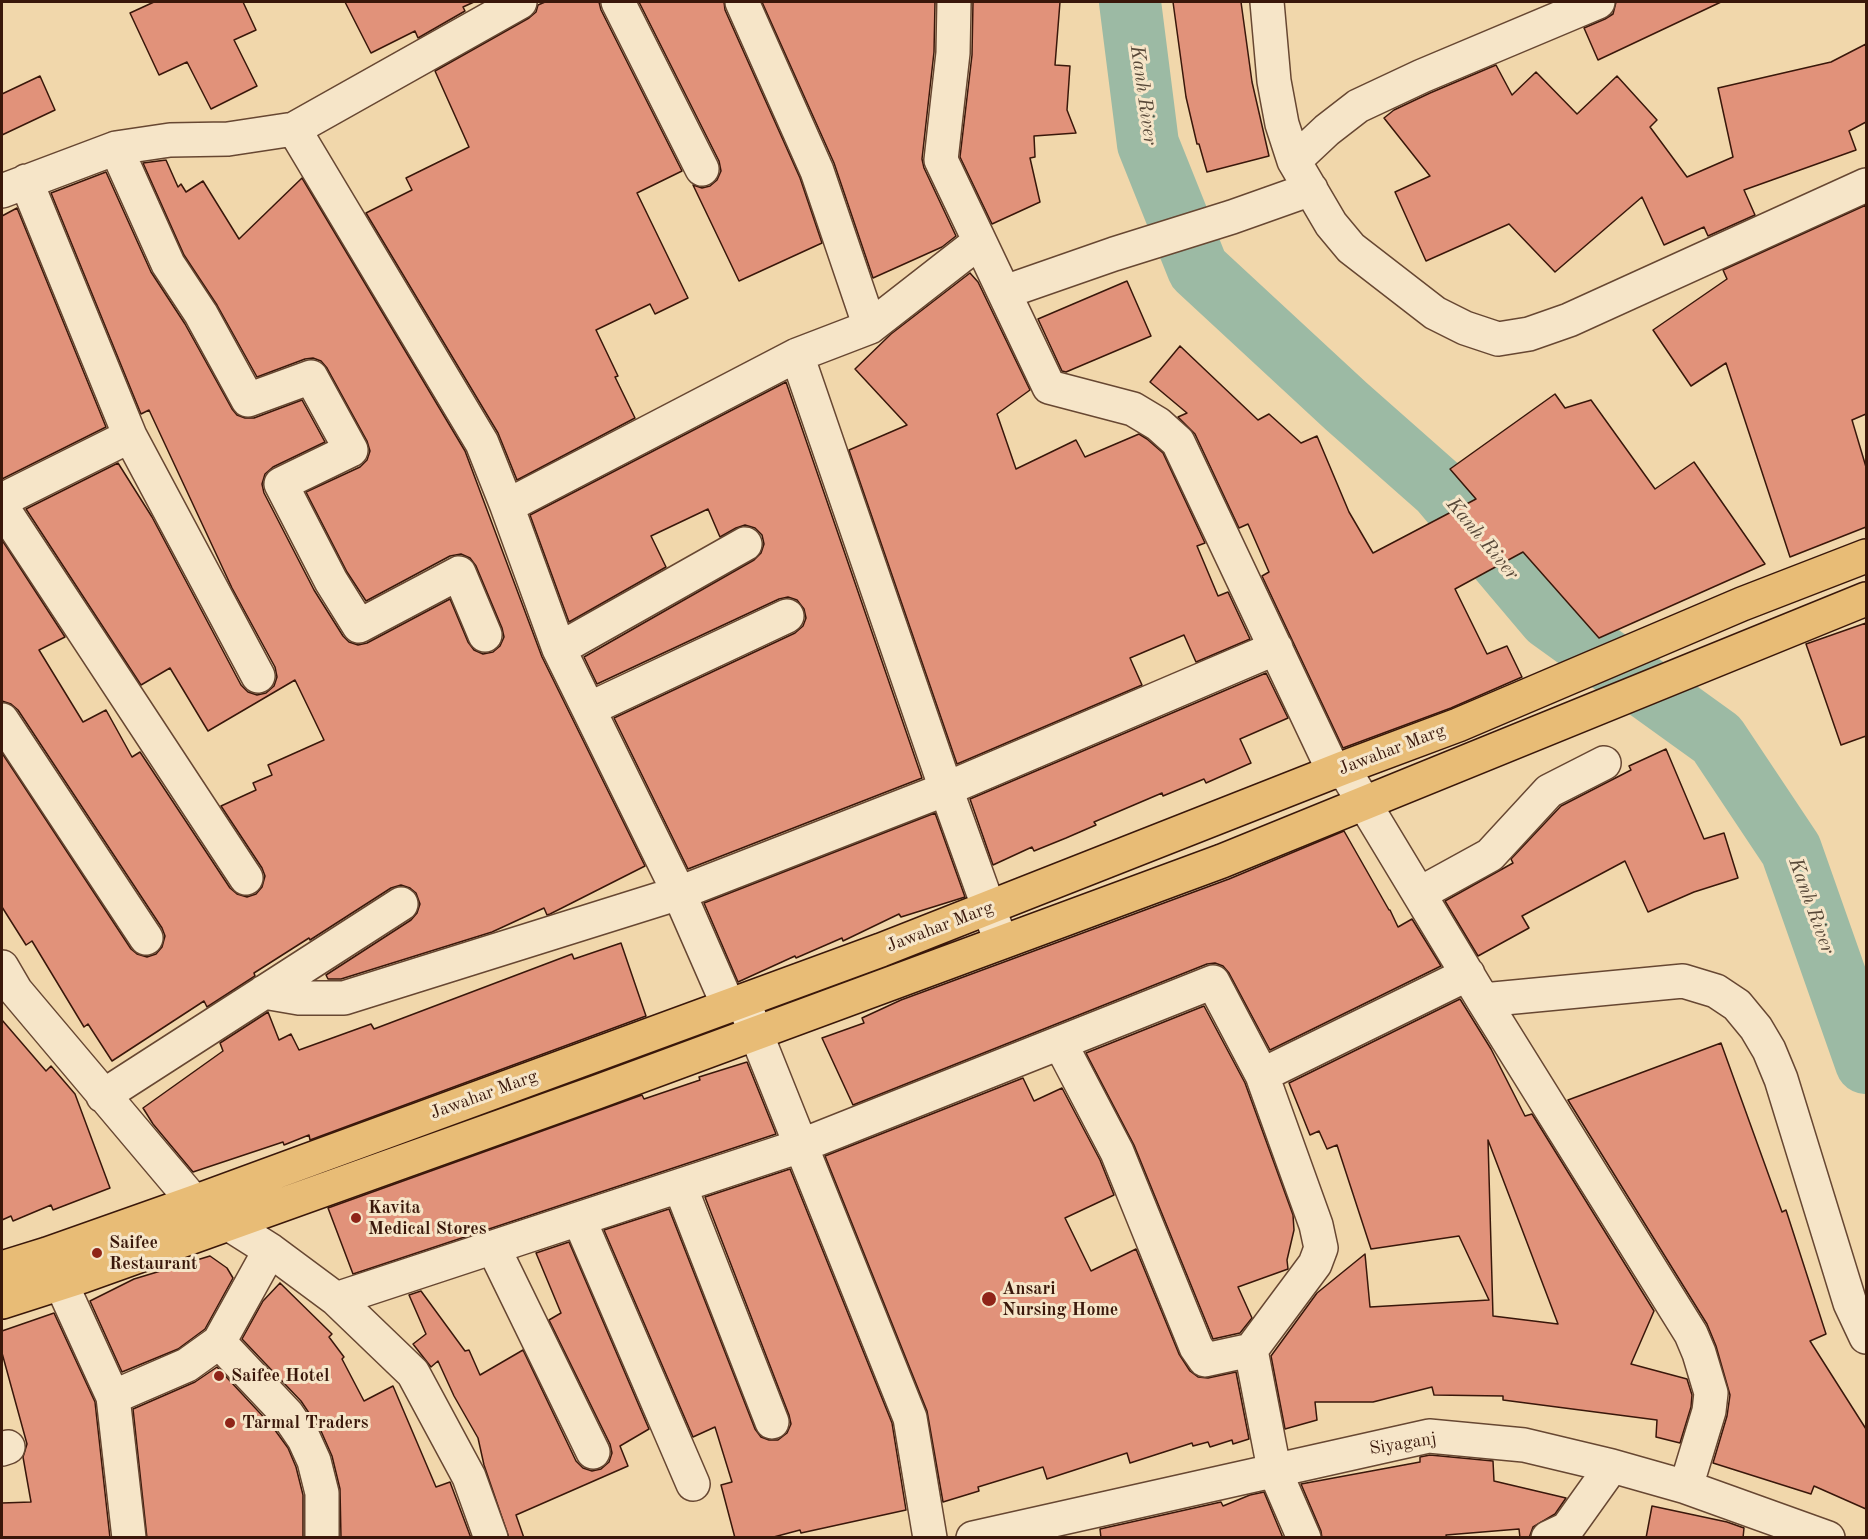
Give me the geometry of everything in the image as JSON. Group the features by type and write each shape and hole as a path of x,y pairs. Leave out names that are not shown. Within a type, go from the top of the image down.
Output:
{"main road":[{"name":"Jawahar Marg","path":"2,1268 194,1202 881,950 1458,725 1742,604 1866,556"},
{"path":"2,1302 229,1224 1222,861 1866,599"}],"street":[{"path":"258,676 130,436 14,186 116,148 170,140 228,139 294,129 520,2"},
{"path":"618,2 702,169"},
{"path":"742,2 817,171 870,327"},
{"path":"954,2 952,53 941,160 1049,387 1133,409 1158,424 1178,442 1276,648 1338,770 1364,803 1691,1334 1700,1353 1711,1394 1709,1411 1686,1488"},
{"path":"1267,2 1274,81 1282,124 1294,161 1331,225 1351,248 1435,313 1465,328 1498,339 1529,334 1569,320 1866,185"},
{"path":"1294,161 1327,130 1358,106 1422,76 1598,2"},
{"path":"294,129 482,443 559,649 735,1003 756,1033 910,1418 930,1538"},
{"path":"116,148 168,264 201,314 248,400 311,377 351,450 281,484 332,581 359,626 459,573 485,635"},
{"path":"1005,292 1311,189"},
{"path":"507,506 797,355 870,327 979,242"},
{"path":"797,355 1001,942"},
{"path":"2,500 130,436"},
{"path":"2,507 246,878"},
{"path":"559,649 745,544"},
{"path":"589,709 787,616"},
{"path":"264,992 299,998 344,998 679,893 946,789 1276,648"},
{"path":"2,720 146,939"},
{"path":"1419,894 1490,855 1549,791 1604,763"},
{"path":"103,1096 401,904"},
{"path":"2,967 16,991 194,1202 270,1250 336,1299 413,1373 469,1477 491,1538"},
{"path":"1262,1076 1476,987 1683,981 1716,991 1737,1005 1756,1028 1769,1050 1781,1080 1850,1303 1866,1337"},
{"path":"336,1299 800,1146 1213,982 1262,1076 1316,1225 1321,1248 1315,1264 1251,1350 1205,1360 1196,1347 1117,1152 1060,1043"},
{"path":"680,1186 772,1422"},
{"path":"579,1219 693,1484"},
{"path":"493,1247 593,1452"},
{"path":"113,1397 187,1365 219,1342 270,1250"},
{"path":"47,1254 113,1397 129,1538"},
{"path":"219,1342 287,1414 304,1439 314,1461 322,1493 322,1538"},
{"path":"1251,1350 1274,1469 1304,1538"},
{"name":"Siyaganj","path":"973,1538 1429,1436 1524,1445 1612,1466 1686,1488 1828,1538"},
{"path":"1562,1534 1612,1466"}],"building":[{"path":"154,2 243,2 256,30 234,40 257,86 211,109 187,62 159,75 130,13"},
{"path":"345,2 474,2 463,7 465,11 418,38 415,31 371,53"},
{"path":"545,2 599,2 682,171 637,193 688,298 655,314 650,304 596,330 635,418 517,480 498,433 366,213 412,190 406,178 469,147 435,71 529,18 536,12 538,5"},
{"path":"639,2 724,2 725,10 800,178 822,243 739,281 693,185 702,188 710,186 717,180 721,171 719,161"},
{"path":"762,2 935,2 934,52 922,159 924,168 956,236 942,247 873,278 834,163"},
{"path":"973,2 1060,2 1055,65 1070,66 1067,110 1076,133 1034,136 1035,157 1030,158 1040,202 992,224 960,157 972,55"},
{"path":"1173,2 1241,2 1252,82 1269,156 1207,172 1199,144 1197,144 1186,97"},
{"path":"1616,2 1721,2 1598,60 1584,28 1613,14"},
{"path":"1866,44 1866,122 1849,131 1856,150 1744,190 1755,215 1708,236 1704,227 1664,245 1642,197 1555,272 1509,224 1426,261 1395,192 1430,176 1384,118 1394,110 1496,65 1512,95 1536,72 1577,114 1617,76 1657,120 1650,127 1687,177 1733,157 1718,88 1831,62"},
{"path":"40,76 55,110 2,135 2,94"},
{"path":"166,160 178,187 181,184 186,192 203,181 239,239 302,178 465,451 542,657 645,866 550,914 547,915 544,908 492,932 341,979 328,979 326,975 411,920 417,913 420,904 416,893 401,885 391,888 254,973 255,976 207,1007 204,1001 112,1061 88,1024 84,1027 32,941 26,945 2,907 2,753 131,949 147,957 156,954 162,947 165,936 162,928 18,710 2,701 2,540 65,637 39,650 83,722 106,710 132,757 140,752 230,888 237,894 247,897 256,894 262,887 265,876 221,806 256,790 253,783 272,775 268,765 324,740 295,680 208,731 170,668 141,685 26,509 118,463 152,517 241,685 248,692 257,695 266,693 274,686 277,677 275,667 232,588 149,410 141,414 51,193 106,172 151,272 185,324 237,415 254,418 302,400 325,442 273,467 265,474 262,484 264,493 314,590 349,642 358,645 367,643 450,599 468,642 474,650 483,654 493,652 500,646 504,637 476,566 470,558 461,554 450,556 366,601 347,572 306,492 360,467 367,460 370,451 367,441 321,361 313,358 305,359 257,377 217,305 184,255 143,163"},
{"path":"1866,205 1866,414 1852,420 1866,467 1866,527 1790,557 1726,363 1691,386 1653,330 1727,279 1723,270"},
{"path":"17,208 106,427 2,479 2,216"},
{"path":"970,273 978,282 1030,390 997,414 1016,469 1076,440 1085,457 1139,434 1147,439 1163,453 1205,543 1197,546 1218,596 1228,592 1250,639 1196,662 1184,635 1130,658 1142,685 957,764 849,450 907,425 855,369 891,334"},
{"path":"1127,281 1151,336 1066,372 1062,371 1038,319"},
{"path":"1180,346 1258,420 1269,414 1301,443 1317,436 1349,512 1373,553 1476,499 1450,469 1555,394 1565,408 1591,400 1655,489 1694,462 1765,564 1599,638 1523,552 1455,589 1487,654 1507,646 1522,677 1451,708 1343,748 1262,576 1269,572 1248,524 1239,528 1195,434 1178,417 1187,413 1150,382"},
{"path":"786,382 922,778 688,869 614,718 795,633 803,626 806,618 804,609 797,600 788,597 779,599 597,684 584,657 754,560 761,553 764,544 762,535 755,528 745,525 720,537 708,509 651,536 666,567 569,622 530,515"},
{"path":"1866,623 1866,736 1841,745 1806,644"},
{"path":"1266,673 1288,718 1240,739 1251,763 1206,783 1204,779 1163,796 1162,793 1094,822 1096,825 1066,838 1034,851 1032,847 993,865 970,799"},
{"path":"1666,749 1704,839 1724,833 1738,878 1694,892 1648,912 1625,861 1522,916 1529,928 1478,956 1445,901 1513,863 1511,859 1561,806 1631,770 1629,766"},
{"path":"935,813 965,897 901,917 899,914 843,941 842,938 796,958 795,956 738,982 704,903"},
{"path":"1344,831 1398,927 1412,919 1441,966 1270,1050 1229,973 1223,966 1215,963 1207,964 853,1105 822,1038 864,1023 862,1018 901,1000 1229,879"},
{"path":"621,943 646,1016 310,1140 309,1135 284,1145 283,1142 193,1172 153,1124 143,1108 223,1051 220,1043 268,1012 279,1040 291,1034 299,1050 371,1024 374,1029 572,954 574,959"},
{"path":"1460,999 1491,1049 1525,1116 1532,1114 1654,1311 1631,1364 1687,1379 1692,1395 1691,1407 1680,1443 1656,1437 1657,1420 1503,1400 1503,1396 1434,1395 1432,1387 1373,1402 1315,1402 1317,1420 1285,1429 1271,1356 1317,1293 1365,1254 1370,1307 1489,1300 1459,1236 1371,1249 1337,1145 1327,1149 1319,1131 1310,1135 1289,1083","holes":["1488,1140 1558,1324 1493,1316"]},
{"path":"1204,1006 1245,1083 1293,1215 1294,1230 1287,1260 1288,1269 1238,1287 1252,1318 1240,1333 1213,1339 1134,1145 1086,1053"},
{"path":"2,1020 46,1071 51,1066 75,1094 110,1188 53,1210 51,1205 13,1221 11,1216 2,1220"},
{"path":"1721,1043 1782,1212 1786,1210 1826,1334 1810,1341 1866,1429 1866,1509 1814,1486 1811,1494 1713,1463 1727,1416 1730,1395 1716,1346 1707,1324 1568,1100"},
{"path":"747,1062 776,1134 353,1274 328,1208 642,1095 644,1099 700,1080 699,1077"},
{"path":"1023,1078 1034,1101 1062,1088 1100,1160 1114,1195 1065,1218 1091,1271 1136,1249 1179,1354 1190,1371 1198,1377 1208,1378 1236,1372 1249,1439 1233,1444 1232,1440 1210,1447 1208,1442 1193,1446 1192,1443 1130,1463 1127,1453 1047,1479 1043,1467 978,1487 979,1491 943,1502 927,1411 825,1156"},
{"path":"790,1169 892,1423 906,1510 801,1533 800,1530 770,1538 735,1538 721,1485 732,1482 715,1427 693,1437 604,1230 669,1209 755,1429 761,1437 778,1440 787,1433 791,1424 789,1415 705,1197"},
{"path":"569,1242 649,1429 620,1446 628,1466 516,1515 524,1538 509,1538 484,1465 478,1438 454,1396 438,1361 431,1367 413,1344 426,1334 409,1295 421,1291 465,1351 469,1350 480,1375 523,1350 576,1461 583,1468 592,1471 601,1469 609,1462 612,1453 610,1444 549,1320 561,1313 536,1253"},
{"path":"210,1256 227,1268 233,1278 205,1329 178,1349 122,1372 90,1301 134,1279"},
{"path":"280,1283 332,1334 329,1337 344,1357 342,1359 364,1401 393,1386 436,1487 450,1482 471,1538 341,1538 340,1489 332,1456 321,1431 301,1401 242,1339 263,1301"},
{"path":"54,1313 95,1402 110,1538 2,1538 2,1503 31,1502 23,1457 27,1444 2,1353 2,1331"},
{"path":"217,1367 272,1426 288,1448 296,1467 303,1495 303,1538 147,1538 133,1409 195,1382"},
{"path":"1430,1455 1493,1461 1494,1481 1566,1498 1555,1514 1533,1527 1529,1538 1520,1538 1519,1529 1446,1535 1447,1538 1322,1538 1301,1484 1420,1462 1420,1457"},
{"path":"1264,1492 1283,1538 1101,1538 1100,1529 1221,1502 1223,1506"},
{"path":"1652,1506 1727,1522 1744,1528 1743,1538 1646,1538"}],"waterway":[{"name":"Kanh River","path":"1130,2 1148,144 1198,269 1346,406 1440,489 1549,618 1717,739 1791,850 1866,1063"}],"place":[{"name":"Kavita Medical Stores","path":"356,1218"},
{"name":"Saifee Restaurant","path":"97,1253"},
{"name":"Ansari Nursing Home","path":"989,1299"},
{"name":"Saifee Hotel","path":"219,1376"},
{"name":"Tarmal Traders","path":"230,1423"}]}
